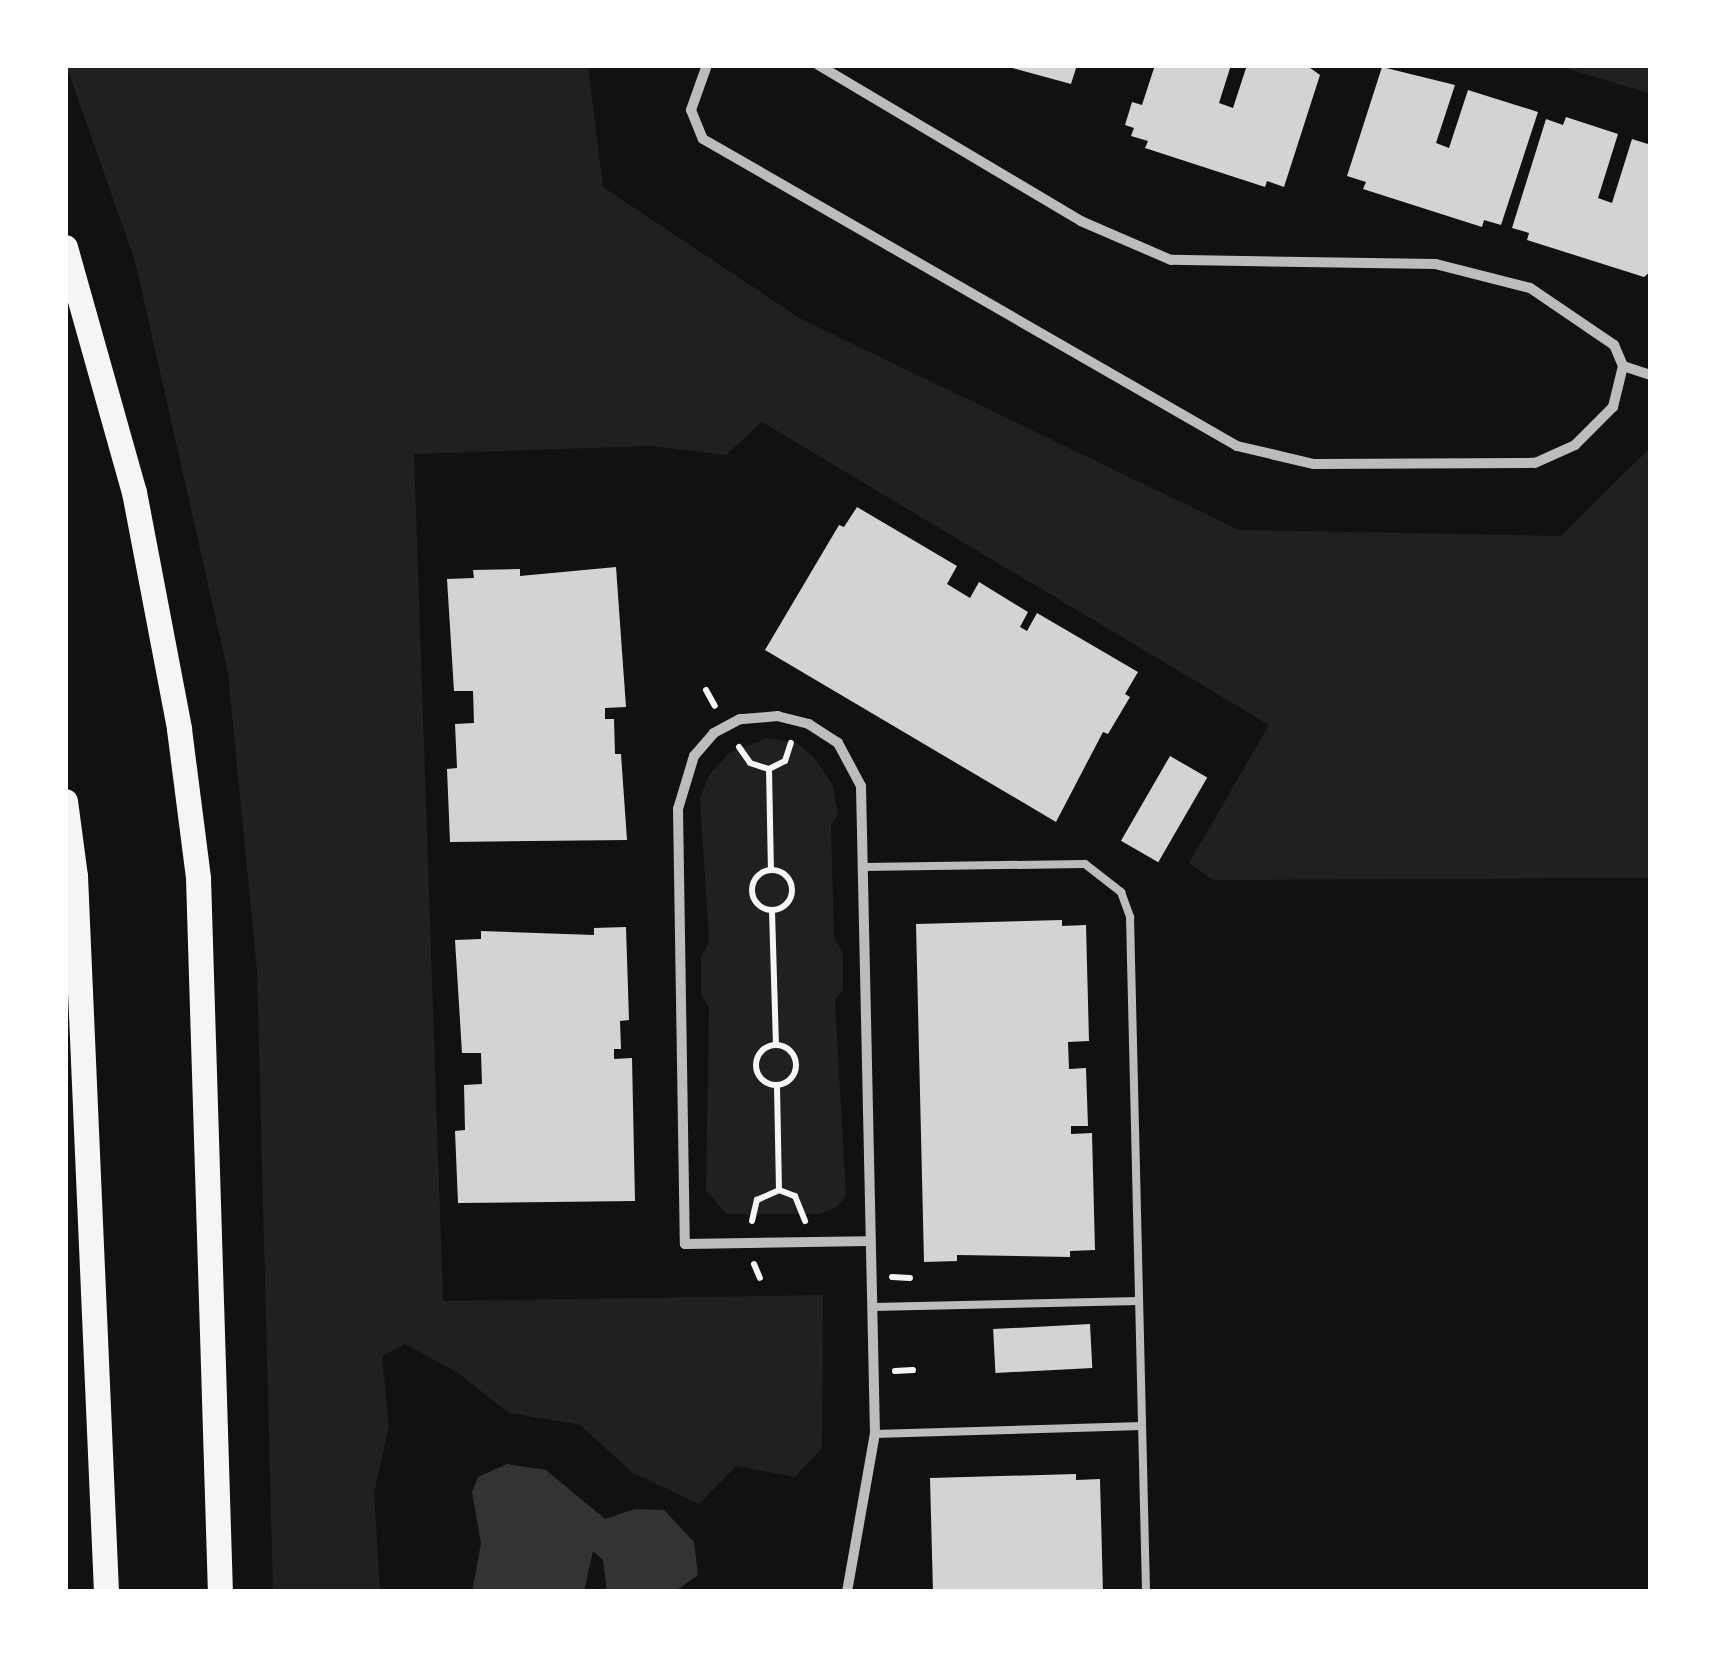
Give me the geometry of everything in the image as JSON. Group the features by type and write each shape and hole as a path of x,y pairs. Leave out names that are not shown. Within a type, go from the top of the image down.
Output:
{"main road":[{"path":"65,247 134,492 179,729 198,878 220,1592"},
{"path":"65,802 75,876 106,1592"}],"street":[{"path":"707,65 691,110 703,139 1238,446 1314,464 1535,463 1574,445 1604,417 1623,366 1614,345 1559,302 1468,268 1200,265 1145,252 818,65"},
{"path":"1623,366 1651,375"},
{"path":"847,1592 875,1434 861,786 838,744 809,724 778,716 740,719 694,756 681,787 677,831 685,1244 868,1241"}],"lane":[{"path":"864,867 1086,864 1121,892 1130,917 1146,1592"},
{"path":"874,1307 1139,1301"},
{"path":"875,1434 1142,1426"}],"path":[{"path":"769,769 771,870"},
{"path":"771,870 751,886 756,904 772,911"},
{"path":"771,870 792,885 788,902 772,911"},
{"path":"772,911 776,1044 755,1064 764,1082 777,1086 791,1080 797,1061 776,1044"},
{"path":"777,1086 779,1190"}],"shaded area":[{"path":"66,65 588,65 603,187 801,319 1239,530 1561,536 1651,447 1651,878 1213,880 1189,863 1269,725 762,422 726,455 652,446 414,454 443,1301 823,1295 822,1448 795,1477 736,1466 699,1504 633,1473 580,1425 509,1413 458,1373 405,1344 382,1356 389,1426 374,1493 380,1592 273,1592 257,971 228,673 135,261"},
{"path":"1556,65 1651,65 1651,94"},
{"path":"767,738 797,743 813,756 833,786 838,814 831,826 834,937 843,954 843,990 835,1001 846,1194 838,1206 820,1214 726,1214 706,1190 709,1008 701,994 701,957 709,942 700,798 709,775 729,753"},
{"path":"507,1464 546,1470 605,1519 635,1509 664,1510 694,1542 698,1575 674,1592 607,1592 603,1560 593,1551 584,1592 472,1592 481,1543 472,1492 478,1477"}],"building":[{"path":"1001,65 1077,65 1071,84"},
{"path":"1155,65 1231,65 1219,103 1233,108 1247,65 1306,65 1320,75 1284,187 1267,181 1265,187 1145,148 1148,141 1131,136 1134,128 1125,125 1132,102 1142,105"},
{"path":"1382,67 1455,85 1436,143 1449,148 1468,90 1538,112 1501,225 1484,220 1482,227 1363,189 1366,182 1347,176"},
{"path":"1566,117 1618,134 1598,198 1612,203 1632,139 1651,145 1651,271 1644,277 1527,240 1529,233 1512,228 1546,119 1563,125"},
{"path":"857,507 957,566 947,584 970,598 979,582 1028,612 1020,627 1027,631 1037,613 1138,672 1125,694 1130,697 1108,734 1103,732 1056,822 765,650 839,525 844,527"},
{"path":"616,567 626,707 605,708 605,719 614,719 615,754 621,754 627,840 450,842 447,769 457,768 455,724 474,723 473,691 454,691 447,579 474,578 473,570 520,569 520,576"},
{"path":"1170,756 1207,777 1158,862 1121,841"},
{"path":"1062,920 1062,926 1086,925 1089,1041 1068,1042 1069,1069 1086,1068 1088,1126 1071,1126 1071,1134 1092,1133 1095,1250 1070,1251 1070,1257 957,1255 957,1261 924,1262 916,924"},
{"path":"626,927 629,1020 620,1021 621,1049 614,1049 614,1059 632,1058 635,1201 458,1203 455,1131 465,1130 464,1085 482,1084 481,1053 462,1053 455,940 481,939 481,931 594,935 594,928"},
{"path":"1090,1324 1092,1368 995,1373 993,1329"},
{"path":"1076,1474 1076,1480 1100,1479 1103,1592 933,1592 930,1478"}]}
